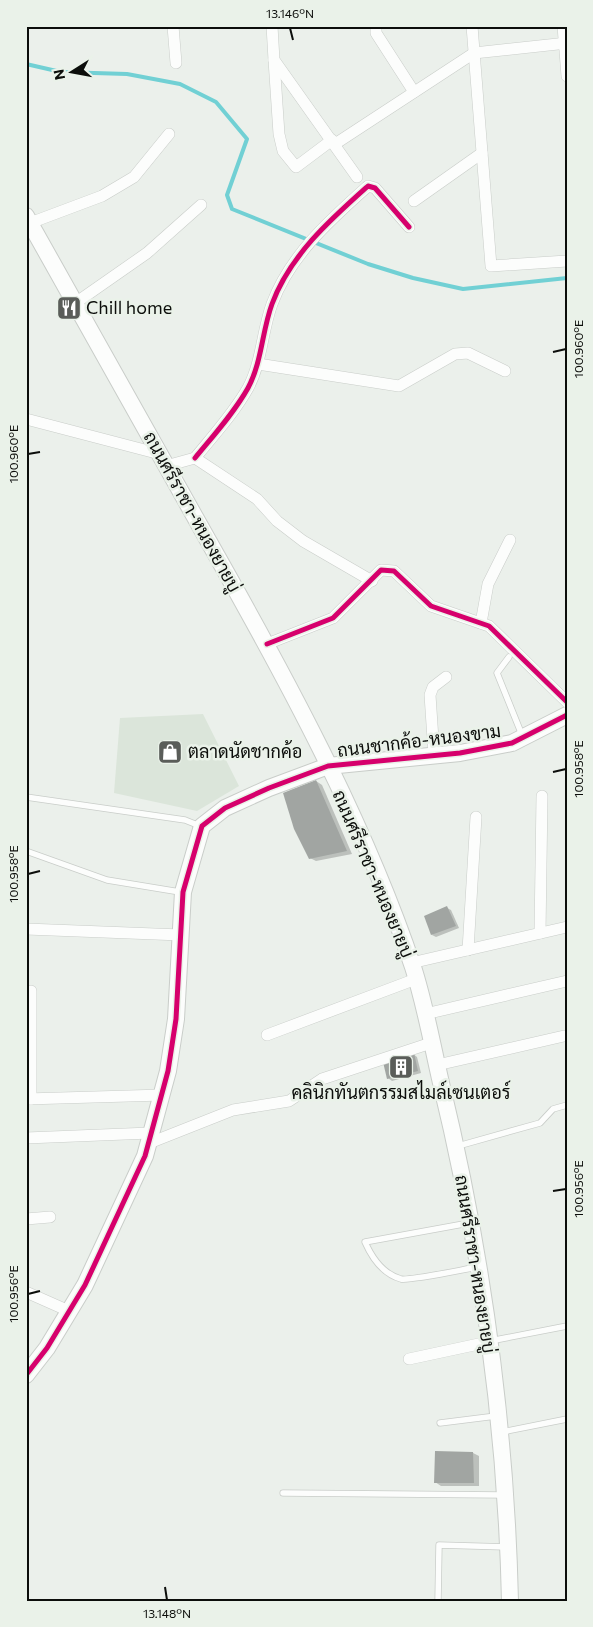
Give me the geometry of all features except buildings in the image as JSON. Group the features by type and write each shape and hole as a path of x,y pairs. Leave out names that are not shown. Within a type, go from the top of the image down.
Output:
{"main road":[{"name":"ถนนศรีราชา-หนองยายบู่","path":"30,226 267,644 328,766 374,868 414,971 456,1147 478,1267 500,1433 509,1547 510,1601"},
{"name":"ถนนชากค้อ-หนองขาม","path":"202,826 225,808 269,788 328,766 434,754 460,753 504,744 523,737 567,715"},
{"path":"26,1375 47,1348 85,1285 145,1156 163,1095 176,1018 183,892 202,826"}],"street":[{"path":"173,26 176,63"},
{"path":"272,26 279,134 283,151 296,168 333,142 474,53 565,43"},
{"path":"376,26 376,34 414,92"},
{"path":"472,26 491,266 567,261"},
{"path":"563,26 567,76"},
{"path":"274,60 357,177"},
{"path":"30,226 102,196 134,177 169,134"},
{"path":"414,202 482,153"},
{"path":"195,458 248,388 258,364 273,302 287,276 325,224 368,186 375,188 409,227"},
{"path":"74,304 147,253 201,205"},
{"path":"258,364 399,386 455,354 468,354 505,371"},
{"path":"26,419 163,460 195,458 257,499 277,521 303,541 372,581"},
{"path":"481,623 488,584 510,540"},
{"path":"267,644 333,618 381,570 394,571 431,606 489,626 567,702"},
{"path":"434,754 430,695 432,687 446,677"},
{"path":"540,933 542,796"},
{"path":"468,950 476,817"},
{"path":"267,1035 414,971 468,950 567,926"},
{"path":"26,929 181,935"},
{"path":"425,1014 567,981"},
{"path":"31,991 29,1099 163,1095"},
{"path":"437,1065 564,1036"},
{"path":"26,1138 149,1139 233,1110 289,1101 322,1079 431,1043"},
{"path":"26,1219 50,1217"},
{"path":"26,1292 69,1311"},
{"path":"409,1359 488,1342"}],"lane":[{"path":"509,657 497,673 523,737"},
{"path":"26,797 185,820 202,826"},
{"path":"26,851 107,880 183,892"},
{"path":"456,1147 540,1123 553,1109 567,1105"},
{"path":"470,1223 365,1242 373,1260 390,1274 403,1280 478,1267"},
{"path":"488,1342 567,1326"},
{"path":"440,1423 498,1416"},
{"path":"500,1433 567,1419"},
{"path":"283,1493 505,1495"},
{"path":"438,1601 438,1545 509,1547"}],"shaded area":[{"name":"ตลาดนัดชากค้อ","path":"203,714 239,786 197,811 114,793 120,718"}],"waterway":[{"path":"26,64 61,72 127,74 180,84 216,102 247,139 227,195 232,209 368,264 413,278 463,289 567,278"}],"cycle path":[{"path":"195,458 230,415 248,388 256,368 272,304 289,270 313,239 368,186 375,188 409,227"},
{"path":"267,644 333,618 381,570 394,571 431,606 489,626 567,702"},
{"path":"26,1375 47,1348 85,1285 145,1156 168,1071 176,1019 183,892 202,826 225,808 269,788 328,766 460,753 512,743 567,715"}],"place":[{"name":"Chill home","path":"69,308"},
{"name":"ตลาดนัดชากค้อ","path":"170,752"},
{"name":"คลินิกทันตกรรมสไมล์เซนเตอร์","path":"401,1067"}]}
